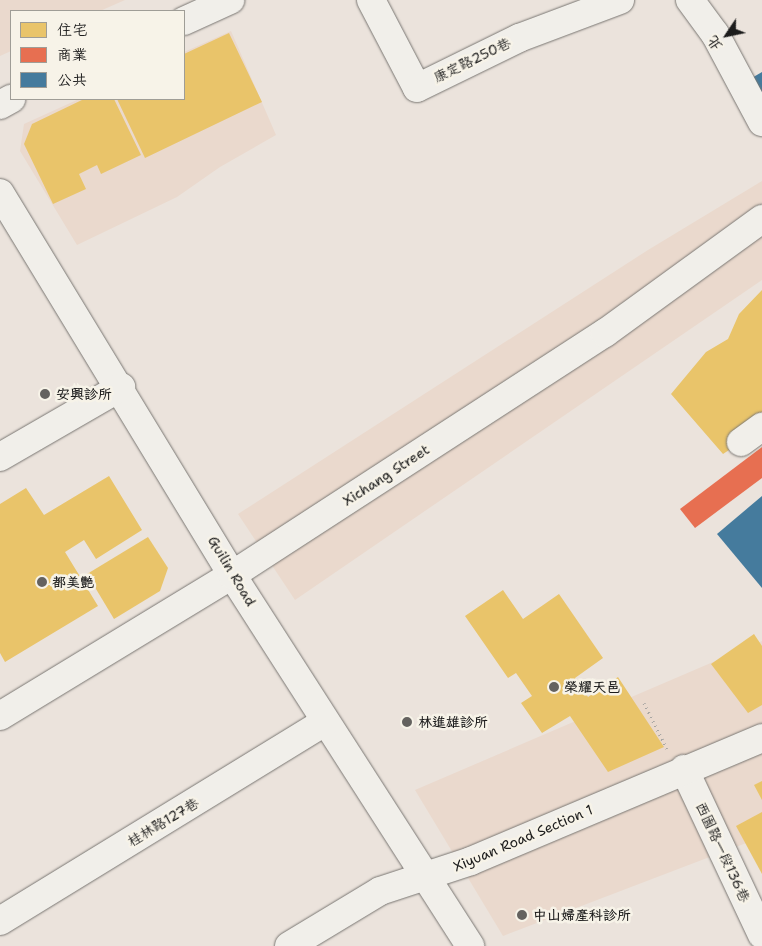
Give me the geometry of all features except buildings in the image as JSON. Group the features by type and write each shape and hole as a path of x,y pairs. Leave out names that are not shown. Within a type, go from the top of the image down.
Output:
{"street":[{"path":"185,21 230,0"},
{"name":"康定路250巷","path":"371,0 417,88 518,38 620,0"},
{"path":"690,0 715,34 762,122"},
{"name":"Guilin Road","path":"0,192 121,387 232,575 470,946"},
{"name":"Xichang Street","path":"0,716 232,575 605,333 762,220"},
{"path":"0,457 121,387"},
{"name":"桂林路127巷","path":"0,921 325,722"},
{"name":"Xiyuan Road Section 1","path":"289,946 380,891 425,878 471,861 681,770 762,738"},
{"name":"西園路一段136巷","path":"681,770 762,935"}],"path":[{"path":"644,703 681,770"}],"shaded area":[{"path":"0,0 125,0 102,10 10,10 10,51 0,56"},
{"path":"231,31 276,135 220,167 177,197 77,245 20,151 24,124 77,100 185,100 185,52"},
{"path":"762,181 762,280 295,600 238,514 648,250"},
{"path":"762,641 762,837 503,936 415,790"}],"place":[{"name":"安興診所","path":"45,394"},
{"name":"都美艷","path":"42,582"},
{"name":"榮耀天邑","path":"554,687"},
{"name":"林進雄診所","path":"407,722"},
{"name":"中山婦產科診所","path":"522,915"}]}
